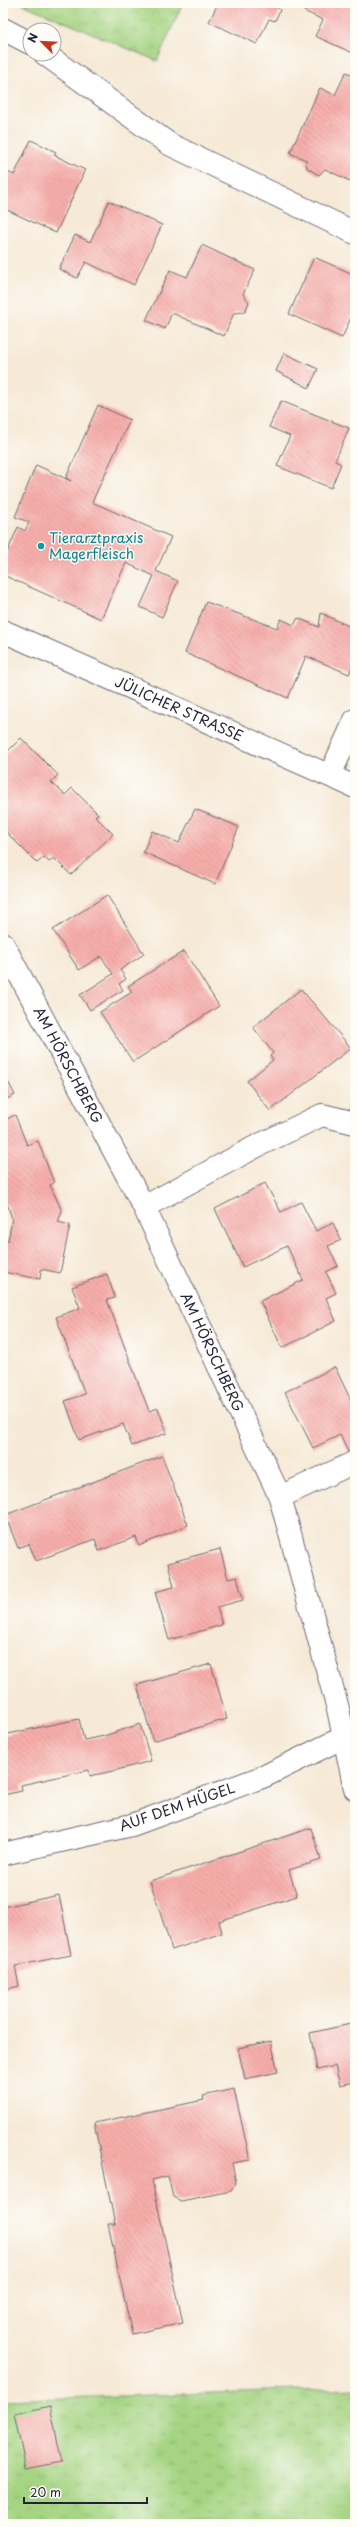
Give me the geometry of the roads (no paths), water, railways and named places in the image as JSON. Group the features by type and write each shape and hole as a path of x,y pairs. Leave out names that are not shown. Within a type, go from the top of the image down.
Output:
{"street":[{"path":"3,29 22,39"},
{"path":"56,62 169,144 355,233"},
{"name":"JÜLICHER STRASSE","path":"3,631 355,787"},
{"path":"330,775 355,720"},
{"name":"AM HÖRSCHBERG","path":"3,944 144,1207 280,1498 344,1737 355,1789"},
{"path":"144,1207 255,1147 322,1115 355,1123"},
{"path":"280,1498 355,1462"},
{"name":"AUF DEM HÜGEL","path":"3,1854 132,1825 265,1776 344,1737"}],"place":[{"name":"Tierarztpraxis Magerfleisch","path":"41,546"}]}
